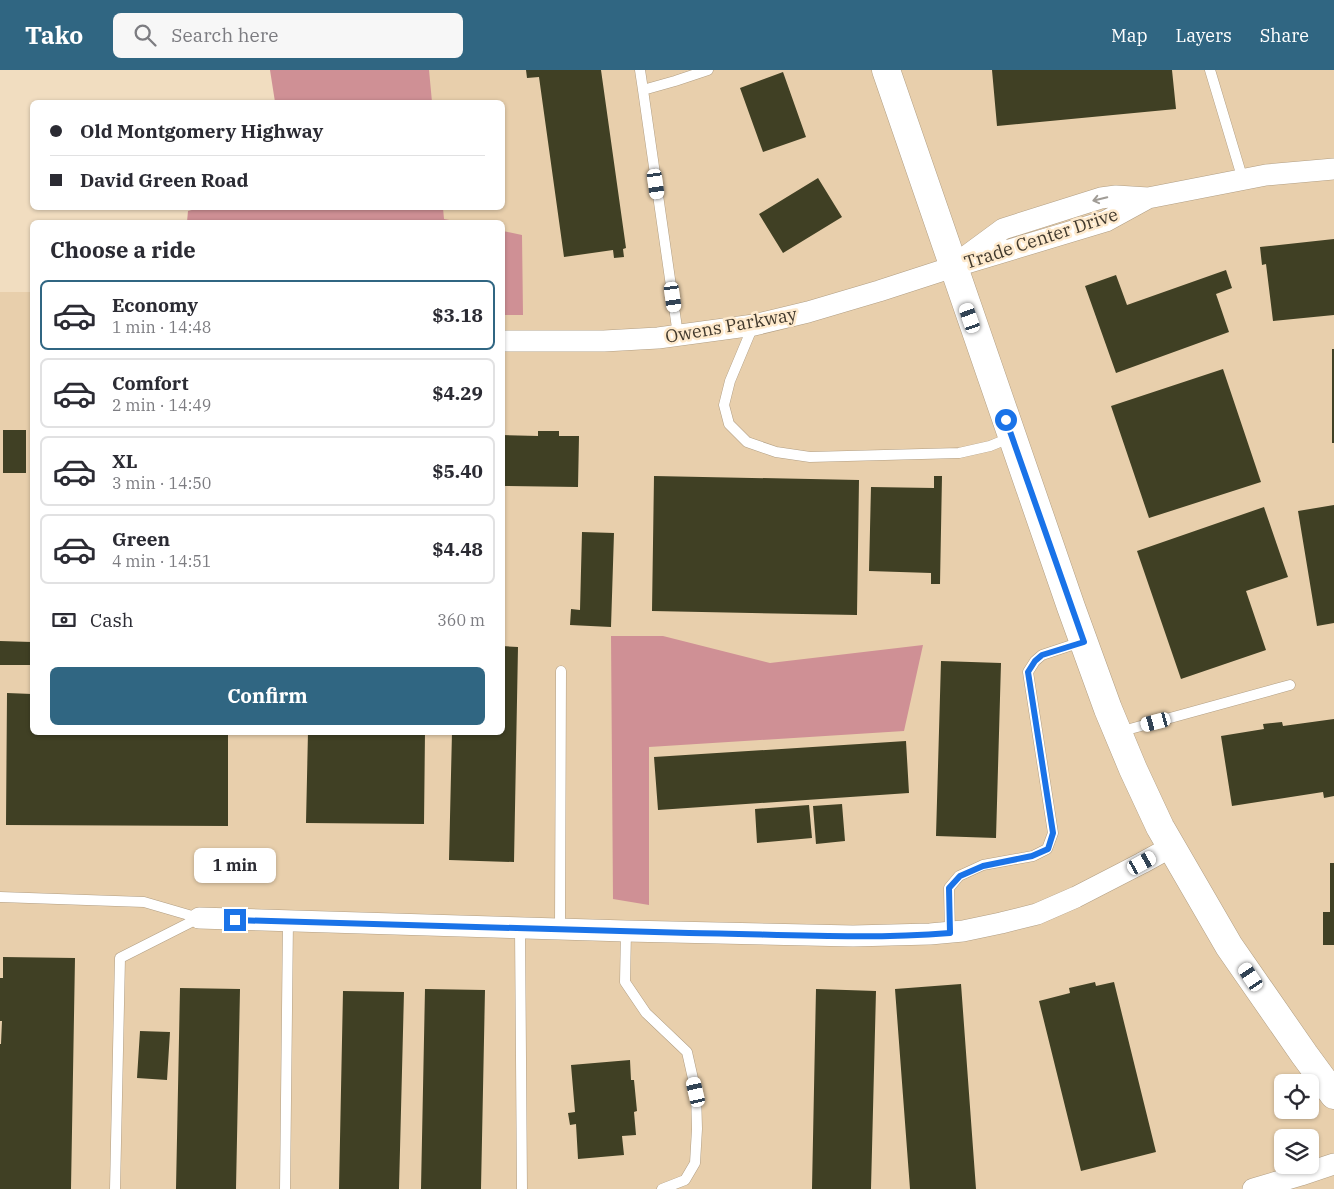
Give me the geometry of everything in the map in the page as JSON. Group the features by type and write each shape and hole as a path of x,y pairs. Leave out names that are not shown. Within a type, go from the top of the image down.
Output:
{"street":[{"path":"886,70 1084,642 1108,709 1133,769 1160,827 1230,946 1334,1095"},
{"path":"1243,180 1266,175 1334,169"},
{"name":"Owens Parkway","path":"505,341 604,341 678,335 754,325 826,307 897,286 953,266 1003,229 1101,198 1116,196 1148,198 1243,180"},
{"path":"199,918 626,932 853,936 950,933 963,932 1037,914 1076,897 1171,847"},
{"path":"1253,1189 1334,1164"}],"lane":[{"path":"640,70 678,335"},
{"path":"643,90 708,70"},
{"path":"1210,70 1243,180"},
{"path":"754,325 730,382 724,405 729,424 747,442 776,452 810,457 959,453 990,446 1012,437"},
{"path":"950,933 949,888 960,876 983,866 1032,856 1048,849 1053,833 1028,672 1035,661 1042,655 1084,642"},
{"path":"560,929 561,672"},
{"path":"1118,732 1290,685"},
{"path":"0,897 144,902 199,918"},
{"path":"115,1189 120,958 199,918"},
{"path":"285,1189 288,921"},
{"path":"520,928 522,1189"},
{"path":"626,932 624,982 646,1014 687,1052 696,1092 697,1129 695,1163 684,1180 662,1189"}],"shaded area":[{"path":"270,70 429,70 432,100 275,100"},
{"path":"381,70 1334,70 1334,1189 0,1189 0,292 30,292 30,735 505,735 505,220 401,220 399,210 505,210 505,100 385,100"},
{"path":"443,210 444,219 449,220 187,220 188,211"},
{"path":"505,231 522,235 523,315 505,315"},
{"path":"611,636 663,636 770,663 923,645 904,731 649,747 649,905 613,899"}],"building":[{"path":"526,70 601,70 626,248 623,249 624,257 614,258 613,250 564,257 539,77 527,78"},
{"path":"992,70 1172,70 1176,109 997,126"},
{"path":"783,72 806,137 763,152 740,88"},
{"path":"818,178 842,217 783,253 759,214"},
{"path":"1334,239 1334,315 1273,321 1266,264 1262,265 1260,247"},
{"path":"1226,270 1232,288 1216,294 1229,332 1116,373 1085,286 1116,275 1127,305"},
{"path":"1332,349 1334,349 1334,443 1332,443"},
{"path":"1223,369 1261,482 1149,518 1111,406"},
{"path":"3,430 26,430 26,473 3,473"},
{"path":"538,431 559,431 559,436 579,436 578,487 505,486 505,435 538,436"},
{"path":"654,476 859,480 857,615 652,611"},
{"path":"934,476 942,476 940,584 931,584 931,573 869,571 871,487 934,488"},
{"path":"1334,505 1334,623 1317,626 1298,511"},
{"path":"1264,507 1288,577 1246,591 1266,650 1181,679 1137,551"},
{"path":"582,532 614,533 611,627 570,625 571,609 580,610"},
{"path":"0,641 30,642 30,665 0,665"},
{"path":"505,646 518,647 514,862 449,860 452,735 505,735"},
{"path":"941,661 1001,663 996,838 936,836"},
{"path":"7,693 30,694 30,735 228,735 228,826 6,825"},
{"path":"1334,719 1334,796 1324,798 1323,792 1232,806 1221,736 1264,729 1263,724 1282,722 1283,726"},
{"path":"308,735 425,735 424,824 306,823"},
{"path":"906,741 909,793 658,810 654,757"},
{"path":"842,804 845,841 816,844 813,806"},
{"path":"809,805 812,838 757,843 755,809"},
{"path":"1330,863 1334,863 1334,945 1323,945 1323,912 1330,912"},
{"path":"3,957 75,958 71,1189 0,1189 0,1044 2,1021 0,1021 0,978 3,978"},
{"path":"1095,982 1096,986 1114,982 1156,1152 1081,1171 1039,1001 1070,993 1069,988"},
{"path":"961,984 976,1189 910,1189 895,989"},
{"path":"180,988 240,989 236,1189 176,1189"},
{"path":"425,989 485,990 481,1189 421,1189"},
{"path":"816,989 876,991 871,1189 812,1189"},
{"path":"343,991 404,992 399,1189 339,1189"},
{"path":"140,1031 170,1032 167,1080 137,1078"},
{"path":"630,1060 631,1080 634,1080 637,1111 634,1112 636,1135 622,1136 624,1155 578,1159 576,1124 570,1125 568,1113 575,1112 571,1065"}],"route":[{"path":"235,920 626,932 853,936 950,933 949,888 960,876 983,866 1032,856 1048,849 1053,833 1028,672 1035,661 1042,655 1084,642 1006,420"}]}
